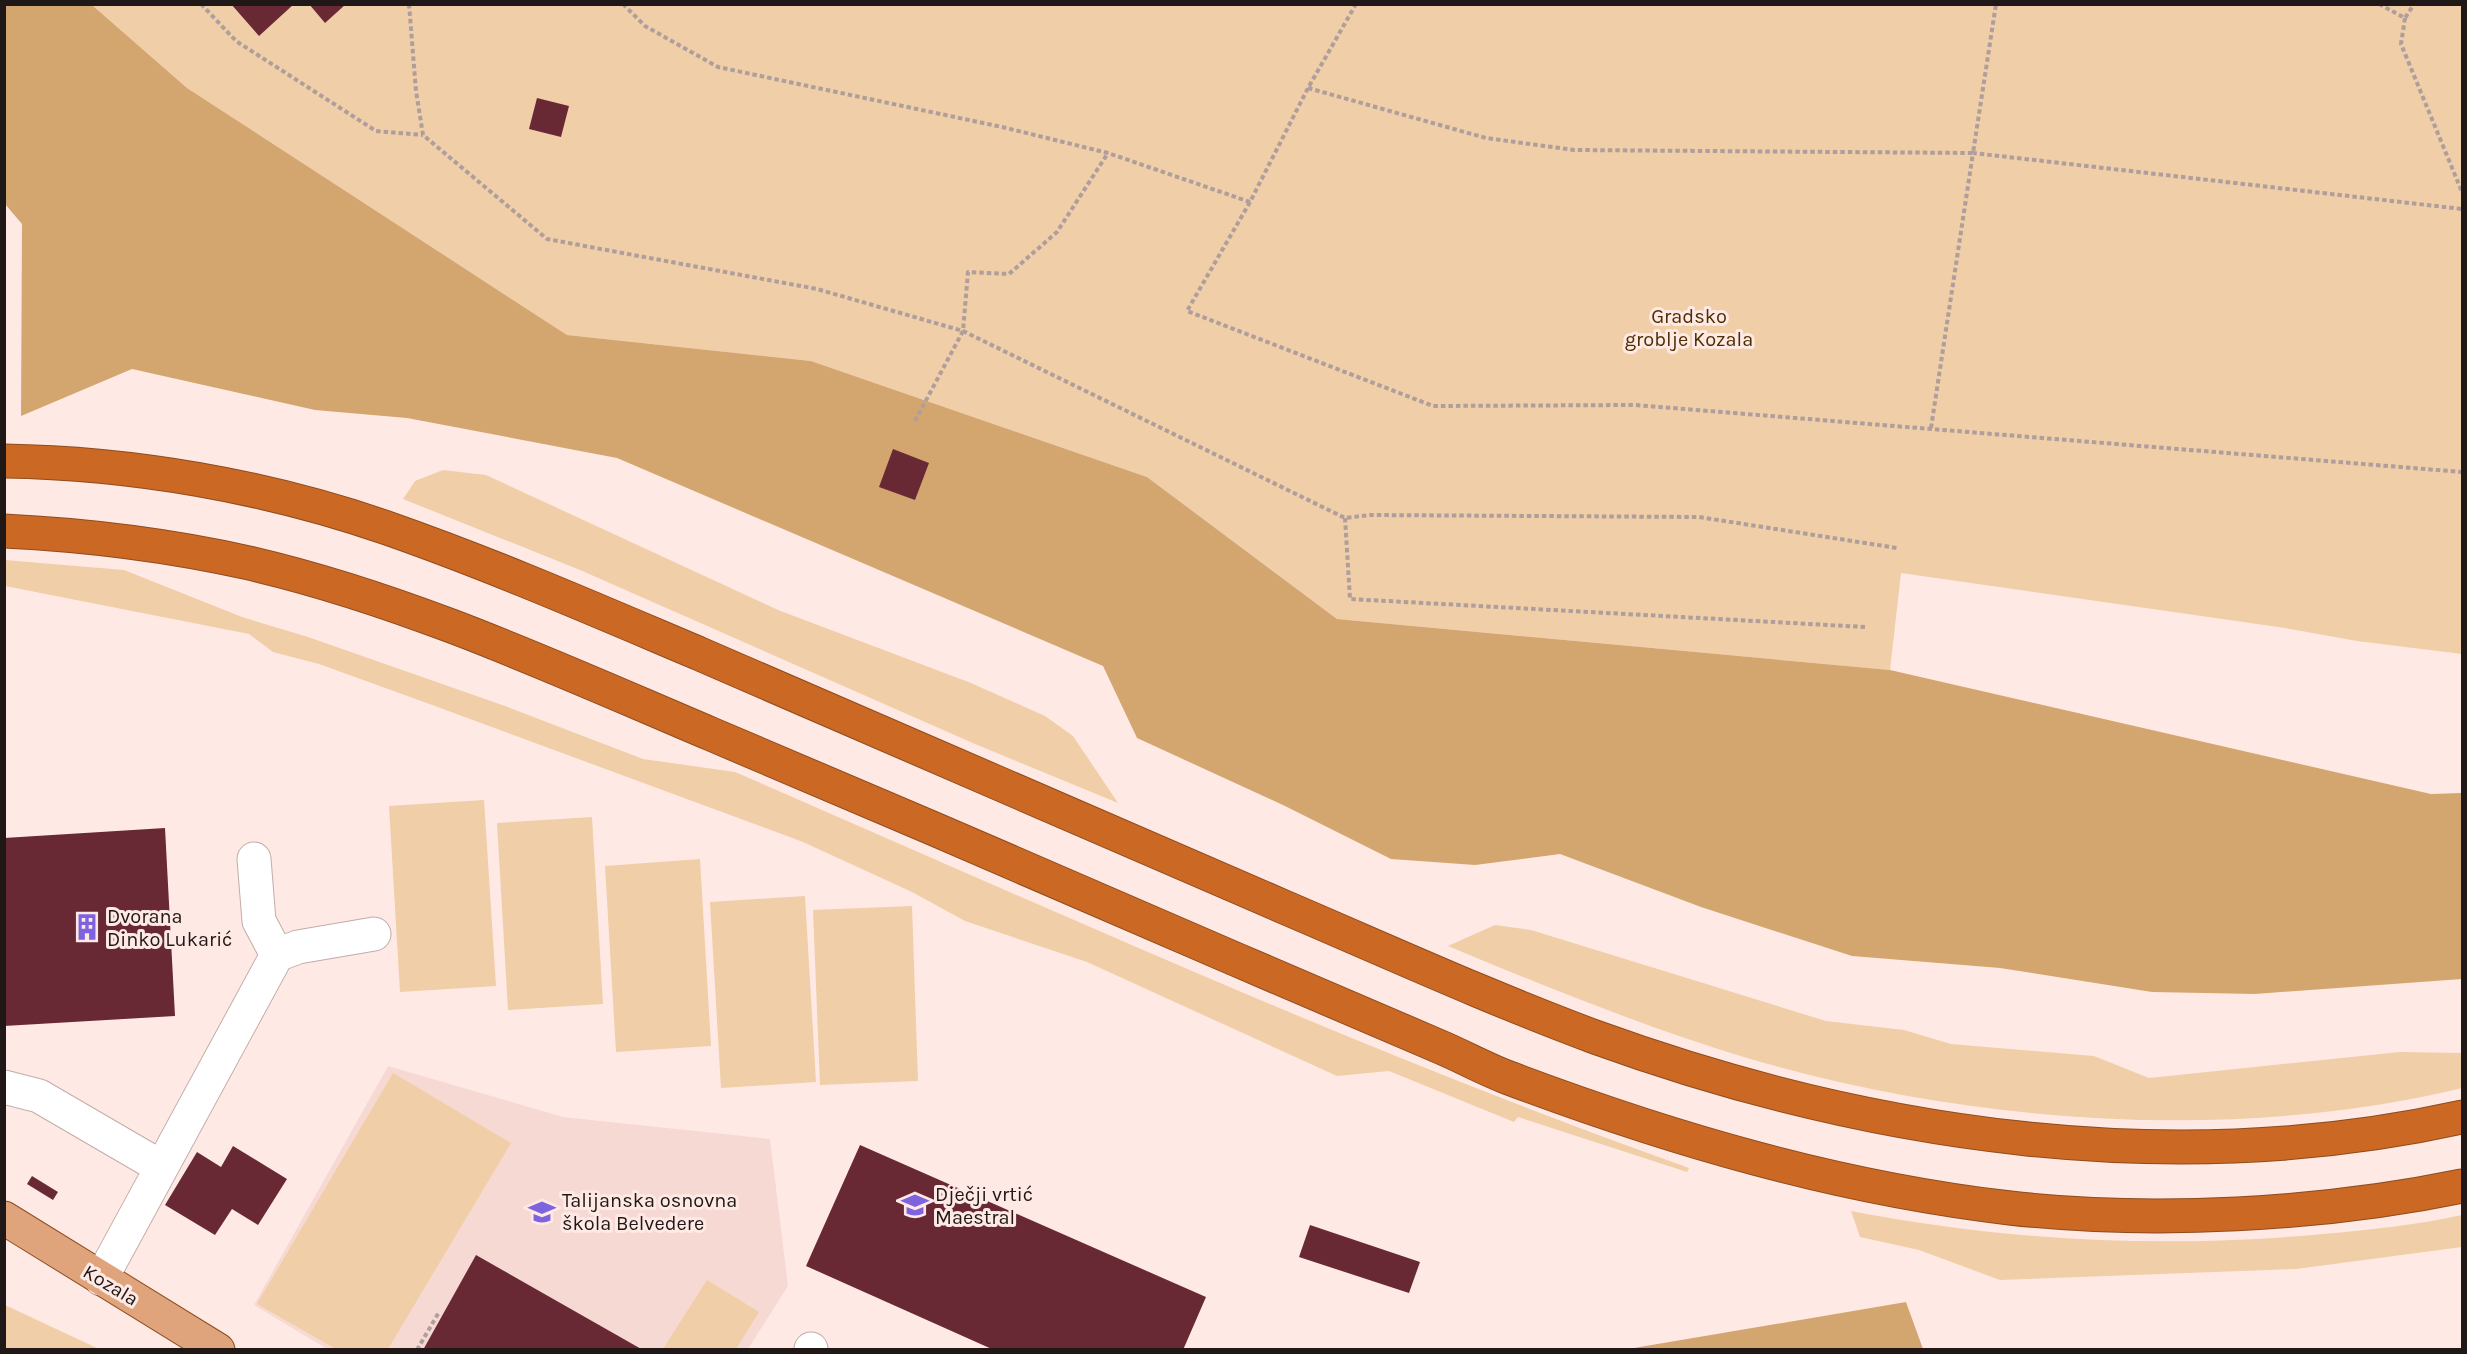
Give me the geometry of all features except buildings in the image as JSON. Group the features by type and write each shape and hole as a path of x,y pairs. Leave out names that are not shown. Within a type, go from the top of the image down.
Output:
{"highway":[{"path":"4,461 120,468 210,483 296,501 383,526 554,592 1553,1021 1705,1073 1794,1098 1904,1123 1991,1136 2082,1145 2263,1144 2354,1134 2463,1117"},
{"path":"4,531 69,534 161,546 249,563 338,588 441,622 593,682 1488,1067 1502,1076 1644,1125 1750,1157 1827,1177 1921,1195 2014,1208 2117,1214 2230,1213 2328,1207 2419,1195 2463,1186"}],"main road":[{"name":"Kozala","path":"4,1218 218,1350"}],"lane":[{"path":"254,859 259,921 278,956"},
{"path":"101,1279 278,956 298,946 374,934"},
{"path":"4,1087 39,1096 161,1167"}],"path":[{"path":"201,4 236,41 376,131 423,135 547,239 817,289 963,331 1345,518 1370,515 1699,517 1897,548"},
{"path":"409,4 416,91 423,135"},
{"path":"623,4 645,26 718,67 1002,127 1108,153 1250,202"},
{"path":"1356,4 1308,88 1250,202 1187,311 1433,406 1635,405 2463,471"},
{"path":"1931,428 1996,4"},
{"path":"2379,4 2405,18"},
{"path":"2414,4 2405,18 2401,44 2463,192"},
{"path":"1308,88 1486,138 1574,150 1973,153 2463,209"},
{"path":"915,421 963,331 968,272 1009,274 1057,232 1108,153"},
{"path":"1345,518 1350,599 1865,627"},
{"path":"417,1350 439,1312"}],"shaded area":[{"path":"4,5 92,5 187,88 567,335 811,361 1147,477 1337,619 1890,670 2431,794 2462,793 2462,979 2255,994 2152,992 2000,968 1852,956 1701,907 1560,854 1475,865 1391,859 1285,806 1137,738 1103,666 617,458 407,418 315,410 132,369 21,416 22,224 5,204"},
{"name":"Talijanska osnovna škola Belvedere","path":"388,1066 563,1117 770,1139 788,1286 748,1349 327,1349 254,1305"},
{"path":"1906,1302 1923,1349 1628,1349"}],"green space":[{"name":"Gradsko groblje Kozala","path":"92,5 2462,5 2462,654 2357,641 2285,628 1901,573 1890,670 1337,619 1147,477 811,361 567,335 187,88"},
{"path":"443,470 486,475 778,610 971,683 1045,716 1073,736 1118,803 975,744 580,570 403,499 415,481"},
{"path":"5,560 124,570 242,617 308,637 505,706 643,759 735,772 1328,1028 1568,1124 1689,1168 1687,1172 1518,1117 1514,1122 1389,1071 1337,1076 1087,962 965,921 912,892 803,842 319,664 273,652 249,634 5,586"},
{"path":"484,800 496,986 400,992 389,806"},
{"path":"592,817 603,1004 508,1010 497,823"},
{"path":"700,859 711,1046 616,1052 605,866"},
{"path":"805,896 816,1082 721,1088 710,902"},
{"path":"912,906 918,1081 820,1085 813,910"},
{"path":"1495,925 1531,930 1826,1021 1904,1030 1951,1044 2094,1056 2149,1078 2400,1052 2462,1053 2462,1088 2376,1105 2287,1116 2195,1120 2103,1118 2011,1111 1921,1098 1832,1080 1709,1046 1596,1006 1448,946"},
{"path":"393,1073 511,1143 388,1349 336,1349 257,1304"},
{"path":"1851,1211 1968,1229 2086,1239 2145,1241 2263,1239 2393,1227 2462,1215 2462,1247 2296,1269 2000,1280 1919,1250 1860,1237"},
{"path":"707,1280 759,1312 736,1349 663,1349"},
{"path":"5,1305 99,1349 5,1349"}],"place":[{"name":"Dvorana Dinko Lukarić","path":"87,927"},
{"name":"Dječji vrtić Maestral","path":"915,1205"},
{"name":"Talijanska osnovna škola Belvedere","path":"542,1212"}]}
